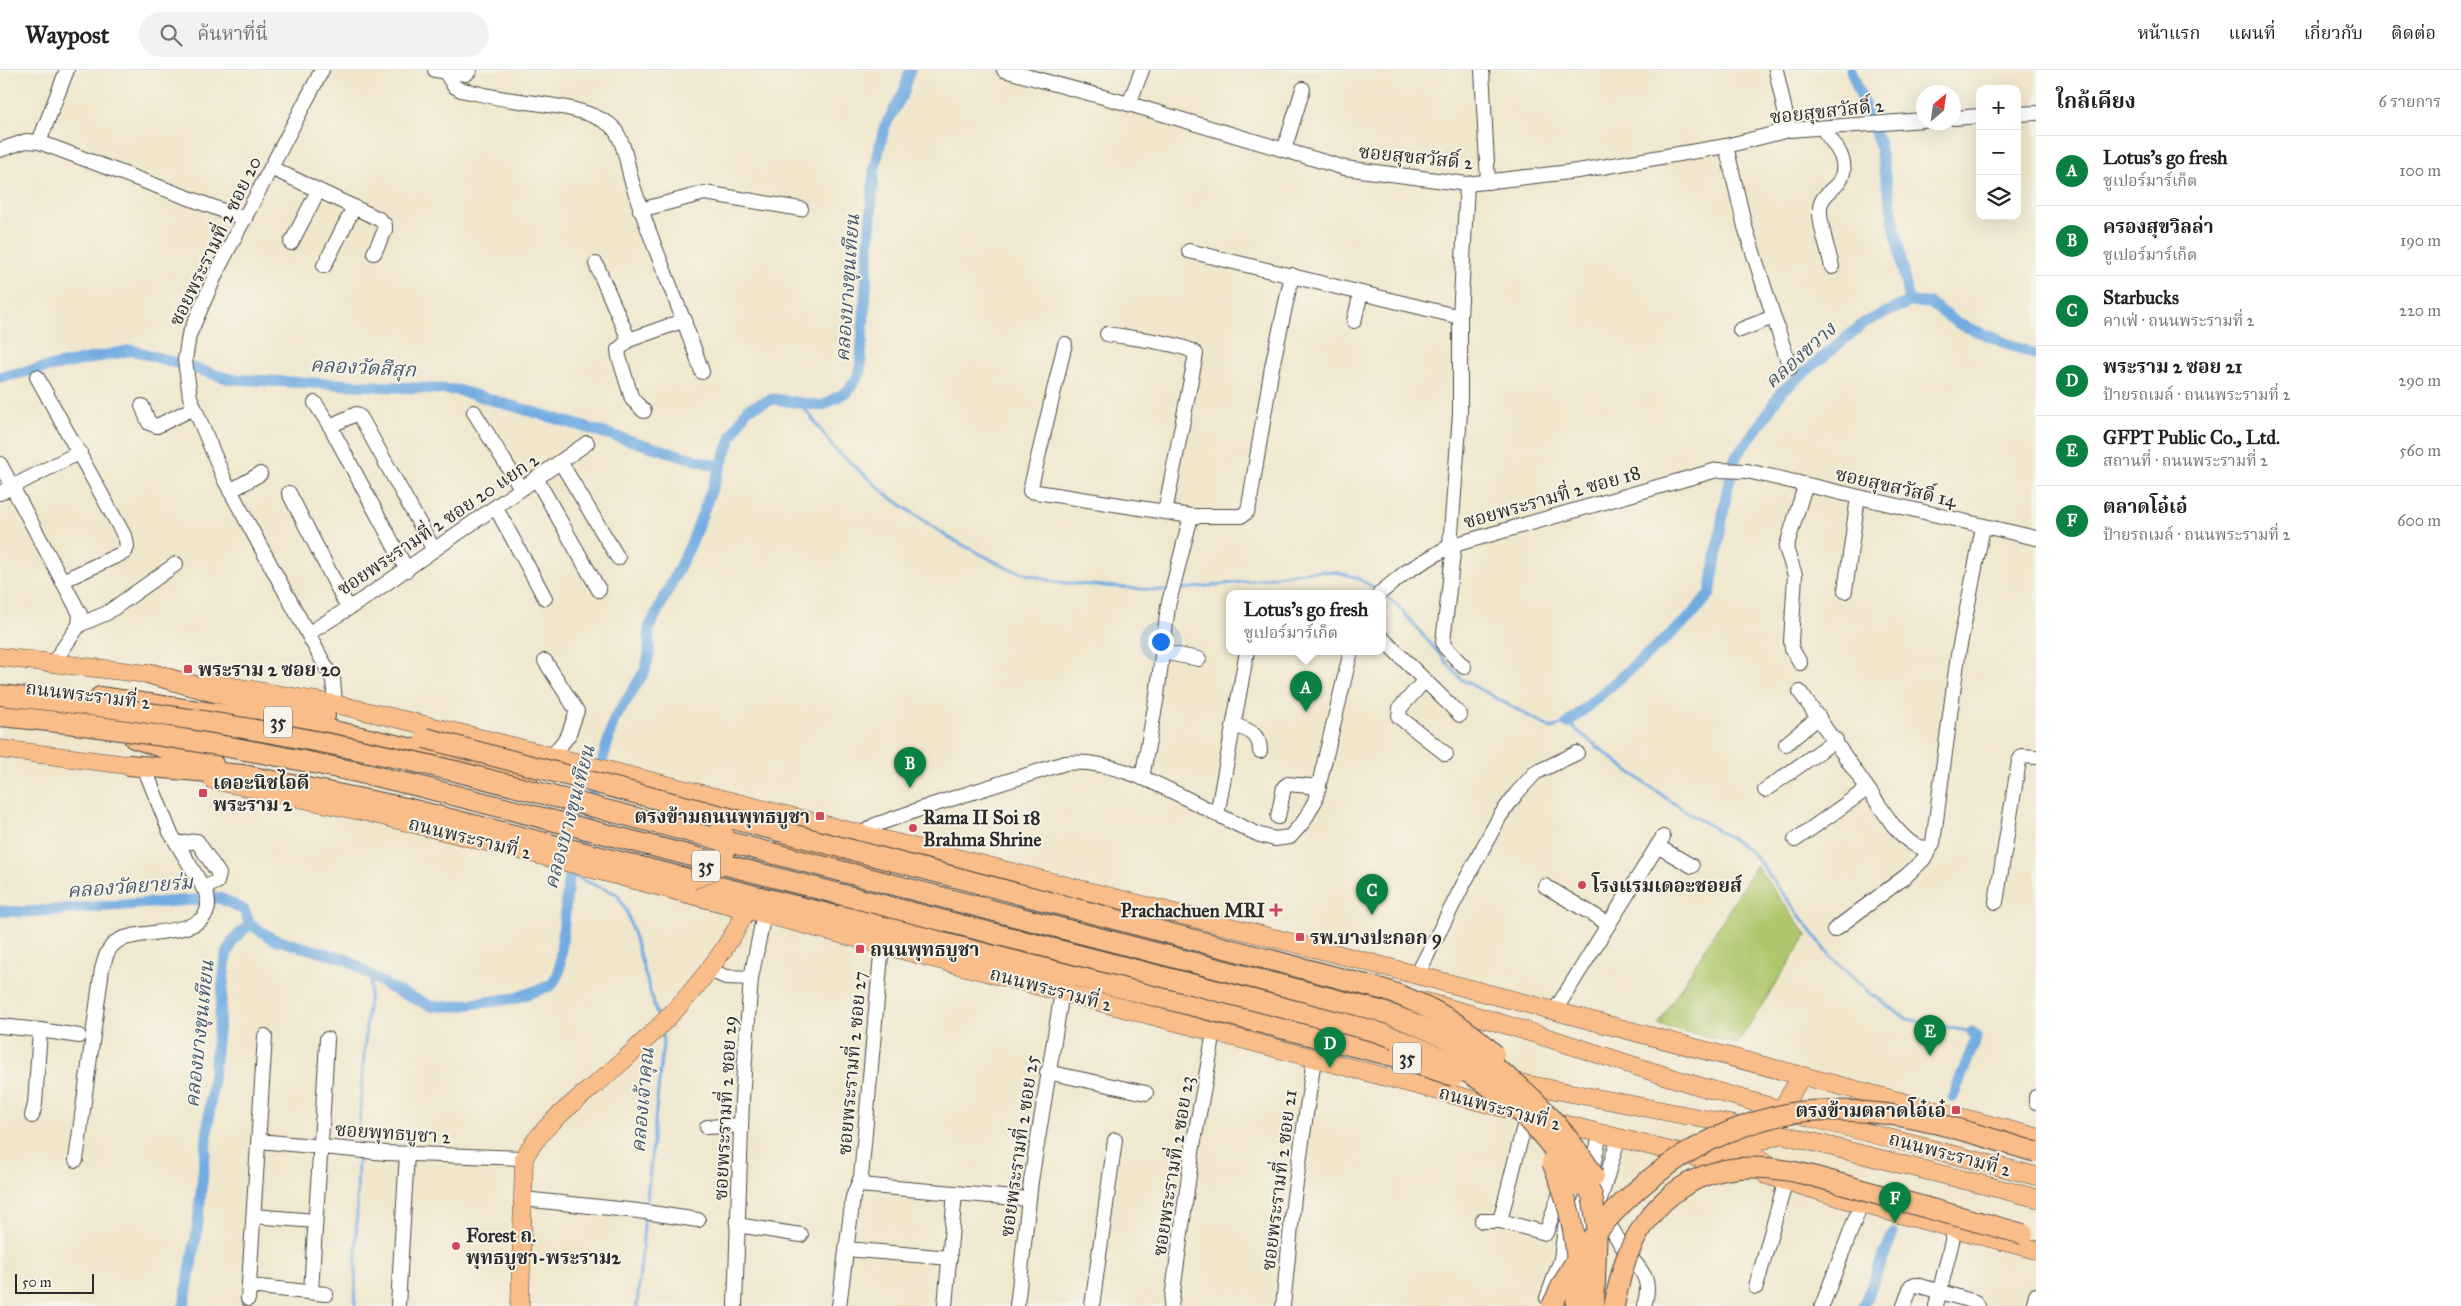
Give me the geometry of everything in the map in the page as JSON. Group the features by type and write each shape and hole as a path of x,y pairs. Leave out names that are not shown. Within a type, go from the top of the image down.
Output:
{"highway":[{"path":"151,674 258,704 425,738 1362,983 1399,995 1433,1010 1467,1030 1502,1061 1534,1112"},
{"name":"ถนนพระรามที่ 2","path":"0,685 148,702 325,730 553,782 802,847"},
{"path":"0,695 196,719 377,753 1350,1002 1402,1018 1466,1048 1504,1073 1534,1112 1568,1137 1579,1180"},
{"path":"148,702 258,704"},
{"path":"0,716 198,741 289,757 406,783 1344,1023 1414,1045 1461,1067 1503,1095 1543,1134 1579,1180"},
{"name":"ถนนพระรามที่ 2","path":"0,724 134,738 315,769 539,823 786,887"},
{"path":"134,738 243,775"},
{"path":"137,766 243,775 406,808 1422,1064 1455,1076 1482,1089 1510,1107 1543,1134"},
{"path":"802,847 964,901 1228,962 1366,998 1427,1017 1473,1040 1503,1059 1526,1081 1560,1126 1592,1196 1597,1225 1594,1306"},
{"path":"786,887 1219,994 1408,1045 1460,1068 1501,1096 1532,1130 1548,1154 1560,1181 1575,1241 1576,1306"},
{"path":"1553,1306 1578,1255 1602,1224 1635,1189 1672,1162 1743,1127 1791,1113 1829,1110 1867,1112 1933,1122 2036,1152"},
{"path":"1614,1306 1627,1256 1639,1230 1652,1211 1689,1182 1729,1169 1765,1168 1806,1175 2030,1236"}],"main road":[{"name":"ถนนพระรามที่ 2","path":"0,657 151,674 335,704 558,757 1417,975 2036,1137"},
{"name":"ถนนพระรามที่ 2","path":"0,749 137,766 317,801 538,855 1314,1059 1534,1112 1592,1132 1786,1180 1860,1204 2036,1250"},
{"path":"692,880 714,871 725,853 725,833 712,812"},
{"name":"ถนนพระรามที่ 2","path":"802,847 1015,902 1235,951 1442,1006 1781,1110 2036,1176"},
{"name":"ถนนพระรามที่ 2","path":"786,887 1052,965 1393,1055 1534,1086 1782,1134 2036,1198"},
{"path":"520,1306 524,1158 542,1132 673,1012 756,912"},
{"path":"1781,1110 1801,1077"},
{"path":"1704,1118 1786,1180"},
{"path":"1706,1160 1782,1134"}],"street":[{"path":"39,142 67,70"},
{"name":"ซอยพระรามที่ 2 ซอย 20","path":"322,70 199,311 189,335 185,360 186,377 194,408 230,491 333,680 336,694 335,704"},
{"path":"441,71 466,74 470,70"},
{"name":"ซอยสุขสวัสดิ์ 2","path":"1004,70 1129,104 1345,168 1467,184 1578,171 1726,146 1789,130 1916,120"},
{"path":"1129,104 1142,70"},
{"path":"1482,70 1488,182"},
{"path":"1776,70 1789,130"},
{"path":"441,71 454,86 461,90 513,100 545,103 608,123 613,127 620,141 640,210 684,320 702,372"},
{"path":"1284,150 1303,89"},
{"path":"2021,114 2036,113"},
{"path":"1961,117 1976,116"},
{"path":"1822,128 1839,151 1844,164 1839,182 1826,194 1820,204 1820,214 1832,267"},
{"path":"0,150 26,141 39,142 245,219"},
{"path":"1726,146 1745,227 1790,368"},
{"path":"271,168 354,207 385,224 385,230 374,253"},
{"path":"1464,667 1445,647 1443,642 1452,546 1460,414 1460,317 1467,184"},
{"path":"290,243 318,191"},
{"path":"640,210 704,193 801,209"},
{"path":"324,266 354,207"},
{"path":"1189,251 1460,317"},
{"path":"596,264 629,340"},
{"path":"1065,344 1030,491 1191,516 1241,516 1246,512 1272,367 1292,275"},
{"path":"1354,321 1361,293"},
{"path":"1740,330 1773,317"},
{"path":"644,411 632,399 618,350 629,340 684,320"},
{"path":"1106,334 1172,345 1190,350 1196,354 1165,512"},
{"path":"37,377 80,452 126,539 127,546 125,552 62,581"},
{"path":"315,404 330,426 407,570"},
{"path":"142,406 149,423 157,426 194,408"},
{"path":"474,412 521,488"},
{"path":"330,426 350,415 356,414 361,418 434,550"},
{"name":"ซอยพระรามที่ 2 ซอย 20 แยก 2","path":"308,633 407,570 587,443"},
{"path":"6,490 80,452"},
{"path":"561,463 618,558"},
{"path":"0,464 6,490 80,614 79,625 54,662"},
{"name":"ซอยพระรามที่ 2 ซอย 18","path":"1385,588 1406,572 1452,546 1717,470 1748,471"},
{"name":"ซอยสุขสวัสดิ์ 14","path":"1748,471 1805,486 2036,538"},
{"path":"230,491 260,474"},
{"path":"536,478 599,590"},
{"path":"1800,663 1792,649 1791,642 1795,575 1786,548 1805,486"},
{"path":"289,493 348,608"},
{"path":"1845,591 1858,497"},
{"path":"496,508 545,598"},
{"path":"1142,778 1172,585 1191,516"},
{"path":"1834,930 1906,876 1923,860 1933,843 1958,655 1983,527"},
{"path":"79,625 107,614 176,564"},
{"path":"1386,642 1460,715"},
{"path":"1162,652 1199,659"},
{"path":"1217,815 1246,655"},
{"path":"860,835 875,825 928,806 1065,763 1082,761 1098,763 1142,778 1260,835 1275,839 1290,837 1304,821 1315,801 1350,655"},
{"path":"545,661 577,711 558,757"},
{"path":"1426,680 1400,708 1399,716 1446,754"},
{"path":"1800,692 1836,740 1867,789 1909,842 1925,848 1930,847"},
{"path":"1786,744 1819,717"},
{"path":"1234,725 1256,736 1260,741 1260,751"},
{"path":"1765,790 1836,740"},
{"path":"1417,975 1462,885 1500,816 1534,772 1577,753"},
{"path":"1996,902 2019,761 2022,756 2036,757"},
{"path":"76,1160 102,969 108,951 118,941 193,925 206,914 209,902 170,832 137,766"},
{"path":"1278,818 1284,787 1288,784 1319,787"},
{"path":"1794,840 1867,789"},
{"path":"178,844 196,841 219,874 217,882 204,890"},
{"path":"1554,1012 1660,842 1692,866"},
{"path":"1545,886 1609,924"},
{"name":"ซอยพระรามที่ 2 ซอย 29","path":"734,1306 741,1125 756,912"},
{"name":"ซอยพระรามที่ 2 ซอย 27","path":"839,1306 853,1197 859,1185 882,944"},
{"path":"709,970 726,977 744,980 751,978"},
{"name":"ซอยพระรามที่ 2 ซอย 25","path":"1017,1306 1028,1200 1047,1072 1062,992"},
{"path":"0,1026 79,1036"},
{"path":"32,1116 35,1104 40,1030"},
{"name":"ซอยพระรามที่ 2 ซอย 23","path":"1171,1306 1193,1146 1214,1033"},
{"path":"264,1036 260,1141 249,1293 311,1292 326,1294"},
{"path":"311,1292 322,1147 327,1039"},
{"name":"ซอยพระรามที่ 2 ซอย 21","path":"1283,1306 1294,1197 1314,1059"},
{"path":"1047,1072 1146,1093"},
{"path":"2036,1097 2036,1102"},
{"path":"1534,1112 1579,1180"},
{"path":"1500,1221 1534,1112"},
{"path":"707,1126 741,1125"},
{"path":"1544,1306 1561,1259 1569,1198 1579,1180 1575,1164 1592,1132"},
{"path":"1553,1306 1573,1258 1592,1132"},
{"path":"1618,1139 1600,1200 1601,1208 1624,1249 1641,1268 1647,1283 1644,1306"},
{"path":"1092,1306 1115,1140"},
{"name":"ซอยพุทธบูชา 2","path":"260,1141 407,1154 524,1158"},
{"path":"398,1305 407,1154"},
{"path":"1482,1221 1500,1221 1546,1232 1559,1193 1579,1180"},
{"path":"1756,1287 1786,1180"},
{"path":"859,1185 1028,1200"},
{"path":"945,1306 955,1194"},
{"path":"523,1199 638,1211 654,1215 698,1220"},
{"path":"1822,1306 1860,1204"},
{"path":"254,1216 315,1221"},
{"path":"737,1225 801,1235"},
{"path":"1938,1300 1955,1228"},
{"path":"846,1249 950,1258"},
{"path":"1904,1306 1911,1286 1914,1285 1938,1300 1975,1302 1978,1306"},
{"path":"2033,1306 2036,1295"}],"green space":[{"path":"1756,866 1807,935 1737,1044 1658,1025"}],"waterway":[{"name":"คลองบางขุนเทียน","path":"184,1306 197,1230 226,956 233,940 250,924 273,939 346,959 389,987 431,1006 456,1006 516,998 552,985 559,972 568,882 614,720 645,671 649,654 649,628 691,544 732,436 747,409 773,399 822,406 848,391 860,373 874,172 884,128 904,92 910,70"},
{"name":"คลองขวาง","path":"1568,723 1687,620 1710,594 1727,490 1736,456 1762,422 1781,392 1865,322 1909,302 1879,143 1851,70"},
{"path":"1909,302 1930,303 1959,324 2036,355"},
{"name":"คลองวัดสีสุก","path":"0,377 132,350 230,379 458,390 720,467"},
{"path":"797,402 809,414 834,448 887,495 946,536 1009,569 1055,582 1167,591"},
{"path":"1176,590 1314,571 1346,575 1361,580 1377,590"},
{"path":"1386,596 1396,604 1461,679 1551,728 1568,723 1612,759 1658,792 1754,855 1831,957 1871,994 1907,1019 1972,1032"},
{"name":"คลองเจ้าคุณ","path":"570,875 617,894 627,912 658,1018"},
{"name":"คลองวัดยายร่ม","path":"0,911 27,912 220,898 244,910 250,924"},
{"path":"358,1146 366,1026 372,974"},
{"path":"1953,1097 1977,1036 1972,1032"},
{"name":"คลองเจ้าคุณ","path":"646,1209 663,1042 662,1034"},
{"path":"355,1306 358,1154"},
{"name":"คลองเจ้าคุณ","path":"637,1306 645,1215"},
{"path":"1863,1306 1893,1234"}],"place":[{"name":"พระราม 2 ซอย 20","path":"188,669"},
{"name":"Lotus's go fresh","path":"1306,712"},
{"name":"ครองสุขวิลล่า","path":"910,788"},
{"name":"เดอะนิชไอดี พระราม 2","path":"203,793"},
{"name":"ตรงข้ามถนนพุทธบูชา","path":"820,816"},
{"name":"Rama II Soi 18 Brahma Shrine","path":"913,828"},
{"name":"โรงแรมเดอะชอยส์","path":"1582,885"},
{"name":"Prachachuen MRI","path":"1276,910"},
{"name":"Starbucks","path":"1372,915"},
{"name":"รพ.บางปะกอก 9","path":"1300,937"},
{"name":"ถนนพุทธบูชา","path":"860,949"},
{"name":"GFPT Public Co., Ltd.","path":"1930,1056"},
{"name":"พระราม 2 ซอย 21","path":"1330,1068"},
{"name":"ตรงข้ามตลาดโอ๋เอ๋","path":"1956,1110"},
{"name":"ตลาดโอ๋เอ๋","path":"1895,1223"},
{"name":"Forest ถ. พุทธบูชา-พระราม2","path":"456,1246"}]}
